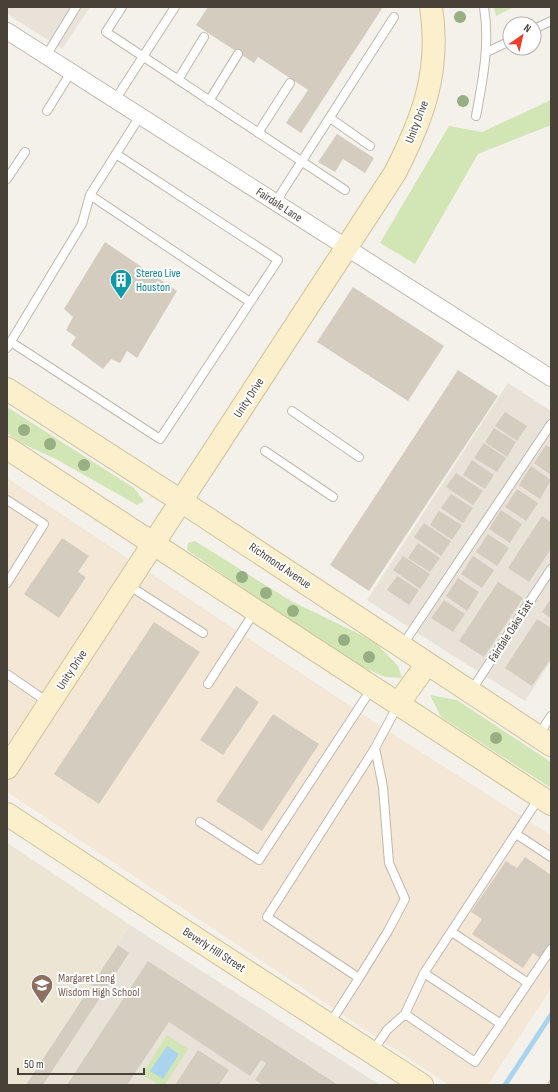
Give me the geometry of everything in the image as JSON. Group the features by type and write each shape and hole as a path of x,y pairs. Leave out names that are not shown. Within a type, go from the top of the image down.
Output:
{"street":[{"name":"Unity Drive","path":"7,768 394,174 418,126 431,81 434,53 433,8"},
{"name":"Fairdale Lane","path":"7,31 551,378"},
{"name":"Richmond Avenue","path":"7,389 182,501 544,741"},
{"path":"7,448 545,801"},
{"path":"398,704 427,664"},
{"name":"Beverly Hill Street","path":"7,814 422,1085"}],"lane":[{"path":"46,56 76,7"},
{"path":"122,7 106,32 345,190"},
{"path":"115,100 175,7"},
{"path":"476,116 487,52 484,7"},
{"path":"275,203 394,17"},
{"path":"178,80 204,37"},
{"path":"487,52 502,45"},
{"path":"209,100 238,54"},
{"path":"47,111 71,72"},
{"path":"258,133 290,83"},
{"path":"116,154 278,260 160,439 9,345 82,224 90,195 140,116"},
{"path":"330,118 370,146"},
{"path":"7,179 25,152"},
{"path":"90,195 250,302"},
{"path":"292,411 359,457"},
{"path":"402,647 551,424"},
{"path":"265,451 334,497"},
{"path":"7,500 44,524 7,583"},
{"name":"Fairdale Oaks East","path":"470,692 551,569"},
{"path":"127,585 204,633"},
{"path":"208,684 256,611"},
{"path":"7,674 50,703"},
{"path":"200,822 259,860 373,687"},
{"path":"359,978 267,917 375,748 398,704"},
{"path":"544,741 551,716"},
{"path":"329,1025 388,931 405,899 389,863 383,787 375,748"},
{"path":"372,1053 387,1030 405,1014 424,973 516,834 545,801"},
{"path":"516,834 551,857"},
{"path":"452,932 528,983"},
{"path":"405,1014 475,1062 551,949"},
{"path":"424,973 501,1024"}],"shaded area":[{"path":"7,7 90,7 62,49 7,14"},
{"path":"508,383 551,411 551,661 525,701 367,600"},
{"path":"7,478 371,720 551,835 551,988 488,1085 449,1085 7,792"},
{"name":"Margaret Long Wisdom High School","path":"7,843 130,925 24,1085 7,1085"},
{"path":"130,925 380,1085 24,1085"}],"green space":[{"path":"494,7 514,7 496,16"},
{"path":"551,100 551,125 478,154 415,264 380,243 449,126 482,132"},
{"path":"7,407 134,488 144,501 137,505 56,459 23,444 7,433"},
{"path":"195,541 291,601 374,641 398,666 402,678 385,677 353,663 187,550 188,543"},
{"path":"430,695 457,700 551,762 551,788 441,717"},
{"path":"167,1035 188,1049 165,1085 159,1085 142,1074"}],"water":[{"path":"167,1046 179,1054 163,1079 150,1071"}],"building":[{"path":"208,7 383,7 301,133 286,123 308,90 258,57 254,63 196,25"},
{"path":"337,134 374,158 365,173 343,159 335,172 318,162"},
{"name":"Stereo Live Houston","path":"105,242 177,291 137,358 127,351 120,363 111,359 103,369 71,345 76,337 66,330 73,317 64,309"},
{"path":"353,287 444,346 408,401 317,342"},
{"path":"458,370 498,396 369,591 330,565"},
{"path":"505,412 527,426 517,441 495,426"},
{"path":"494,428 516,442 507,457 485,442"},
{"path":"484,443 506,458 497,472 474,458"},
{"path":"546,445 551,448 551,475 534,463"},
{"path":"472,460 494,475 485,489 463,475"},
{"path":"531,466 551,480 540,499 519,485"},
{"path":"456,473 483,491 473,505 446,487"},
{"path":"517,489 538,503 526,521 505,507"},
{"path":"451,494 473,508 463,523 441,508"},
{"path":"501,510 522,524 510,543 489,529"},
{"path":"439,511 462,525 452,540 430,525"},
{"path":"542,516 551,522 551,549 529,582 508,568"},
{"path":"424,523 451,541 441,556 414,537"},
{"path":"488,534 509,548 497,566 476,552"},
{"path":"62,538 89,556 78,572 86,577 59,618 24,594"},
{"path":"418,543 440,558 430,572 408,558"},
{"path":"403,556 430,574 420,589 393,570"},
{"path":"473,556 494,570 482,588 461,574"},
{"path":"397,576 419,590 409,605 387,590"},
{"path":"458,578 479,592 467,611 446,596"},
{"path":"498,582 523,598 484,657 459,641"},
{"path":"551,599 551,618 542,612"},
{"path":"444,600 465,614 453,632 431,618"},
{"path":"537,619 551,628 551,658 532,686 505,668"},
{"path":"154,622 200,652 99,804 54,774"},
{"path":"236,686 259,702 223,755 200,740"},
{"path":"273,714 319,744 262,831 216,801"},
{"path":"525,857 551,875 551,946 542,959 533,953 523,968 472,934 482,919 471,912 506,861 517,868"},
{"path":"118,945 129,953 43,1085 26,1085"},
{"path":"148,961 338,1085 263,1085 255,1080 266,1063 261,1060 250,1076 169,1022 127,1085 67,1085"},
{"path":"198,1050 229,1070 219,1085 175,1085"},
{"path":"551,1078 551,1085 546,1085"}],"waterway":[{"path":"505,1085 551,1015"}],"place":[{"name":"Stereo Live Houston","path":"121,300"},
{"name":"Margaret Long Wisdom High School","path":"42,1004"}]}
